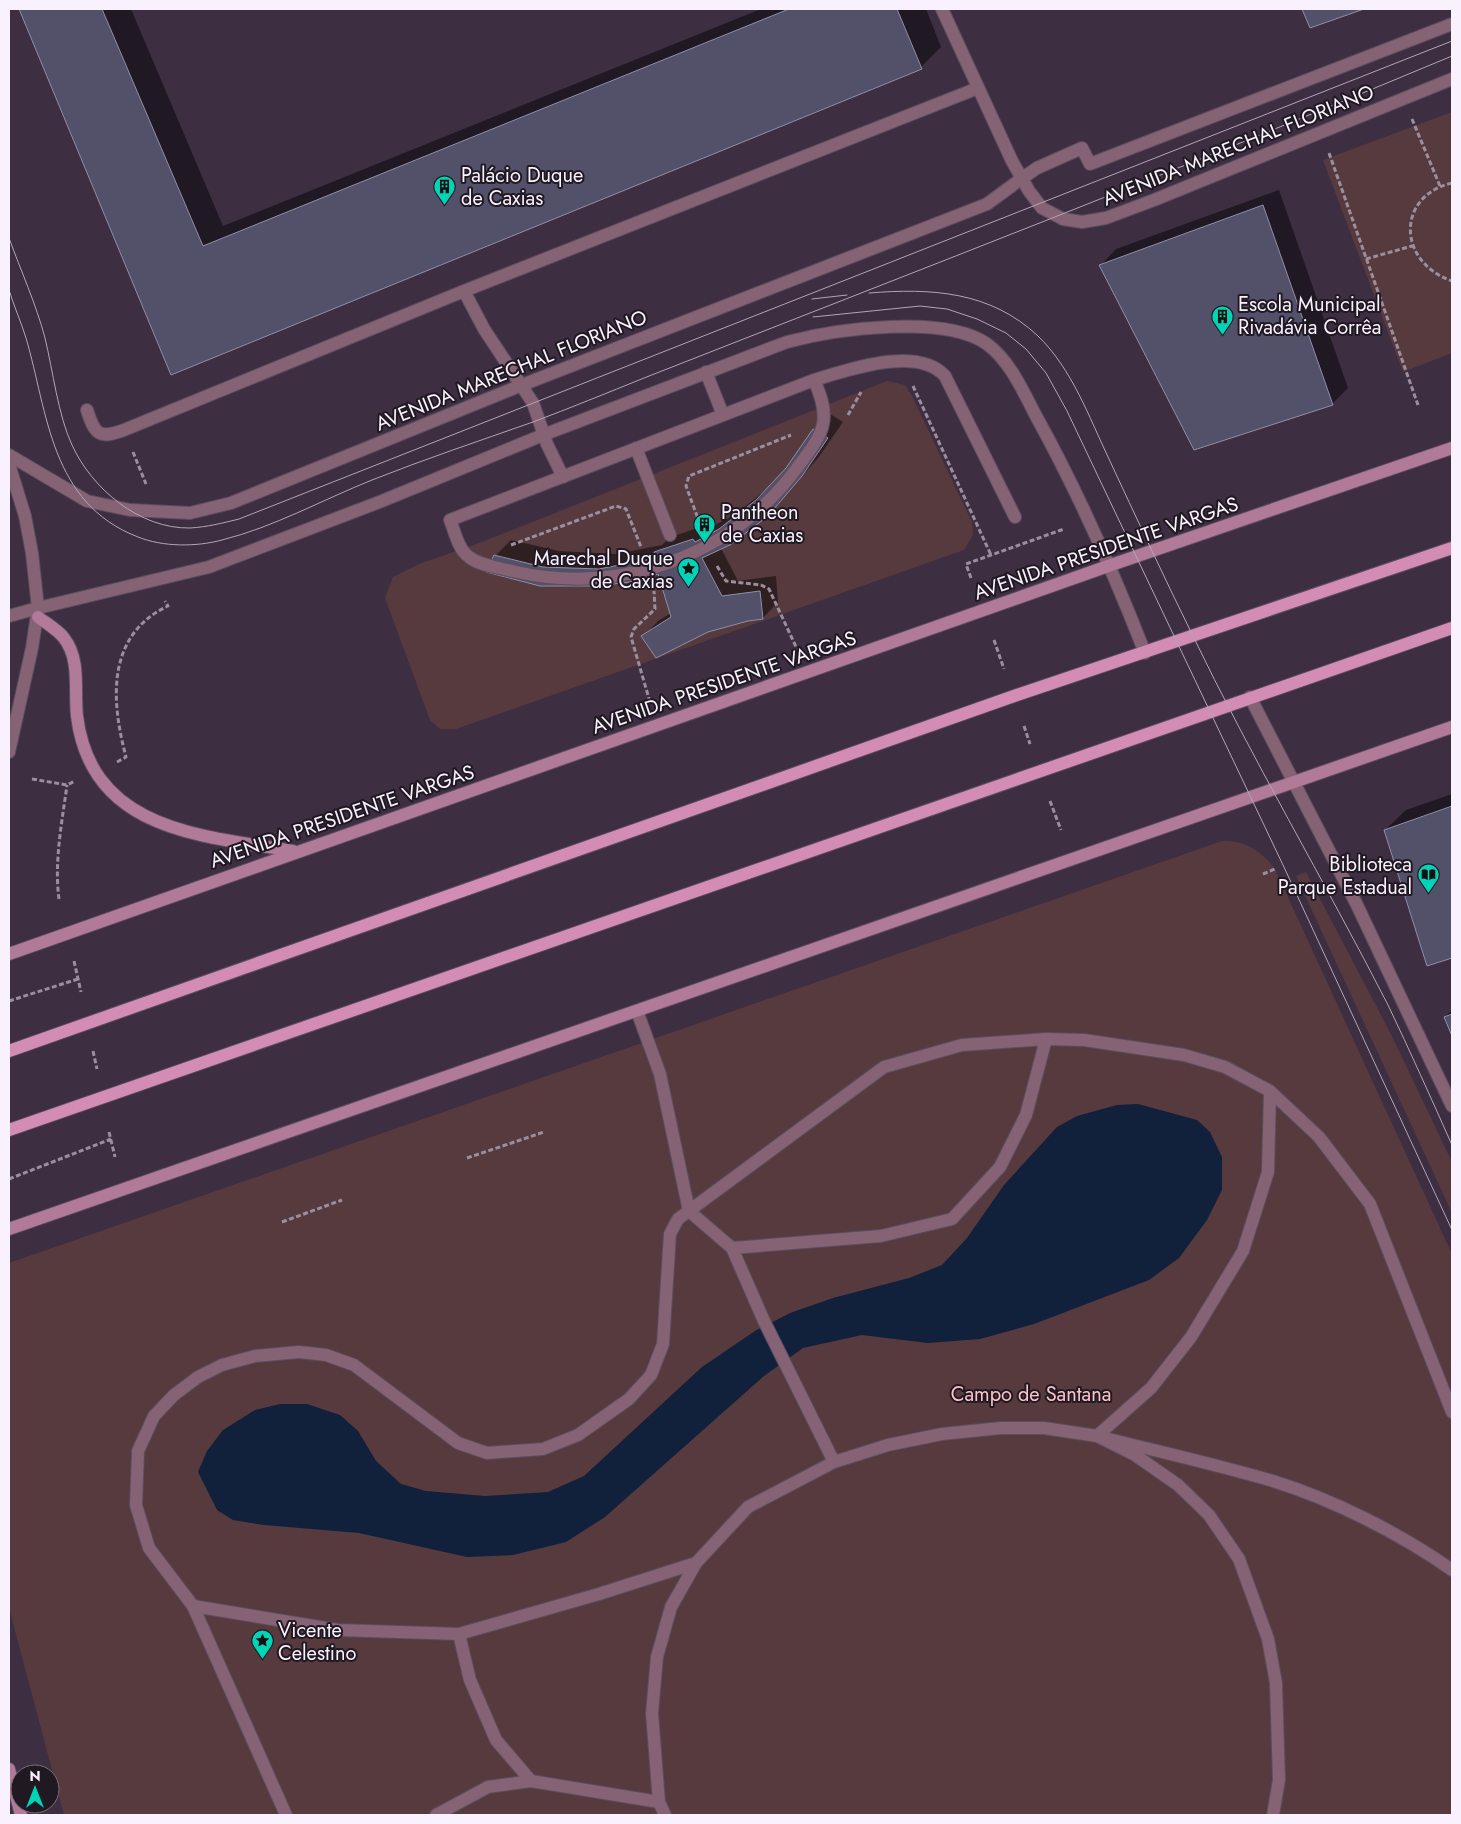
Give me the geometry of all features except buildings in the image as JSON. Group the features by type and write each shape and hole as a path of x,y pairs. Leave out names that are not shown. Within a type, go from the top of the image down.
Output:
{"main road":[{"name":"AVENIDA PRESIDENTE VARGAS","path":"9,954 296,851 1111,565 1452,448"},
{"path":"9,1050 1014,696 1452,548"},
{"path":"38,613 64,638 72,654 76,678 77,715 84,749 96,773 120,802 144,817 174,829 199,836 296,851"},
{"path":"9,1130 1452,628"},
{"path":"9,1229 512,1052 636,1011 1452,727"},
{"path":"9,1769 21,1815"}],"street":[{"path":"942,9 1021,178"},
{"name":"AVENIDA MARECHAL FLORIANO","path":"9,455 87,501 130,510 190,513 231,504 522,385 987,204 1037,168 1082,148 1090,164 1452,24"},
{"name":"AVENIDA MARECHAL FLORIANO","path":"1021,178 1034,199 1047,212 1075,222 1089,222 1154,200 1452,80"},
{"path":"87,410 92,426 100,434 109,436 464,291 978,88"},
{"path":"464,291 484,329 533,403 543,435 563,477"},
{"path":"9,616 38,613 209,567 382,501 543,435 777,345 812,335 882,328 929,326 952,330 974,337 987,344 1005,363 1062,463 1111,565 1145,653"},
{"path":"814,380 825,411 823,427 788,480 763,507 724,536 686,557 630,574 586,579 539,576 477,562 463,551 450,520 814,380 871,364 907,362 936,367 951,385 1015,517"},
{"path":"706,372 724,415"},
{"path":"636,448 670,535"},
{"path":"9,464 27,525 38,613 9,752"},
{"path":"1250,697 1356,903 1452,1106"},
{"path":"636,1011 660,1074 689,1211 732,1248 764,1321 834,1462"},
{"path":"732,1248 881,1236 952,1219 1000,1167 1026,1116 1046,1039"},
{"path":"286,1815 193,1606 149,1548 136,1505 138,1451 154,1416 174,1395 198,1377 222,1365 255,1356 299,1352 326,1355 354,1365 458,1443 486,1453 544,1449 578,1435 629,1399 651,1375 663,1344 670,1234 678,1219 884,1067 962,1044 1046,1039 1084,1040 1184,1055 1225,1067 1270,1091 1319,1137 1370,1204 1452,1412"},
{"path":"1097,1436 1151,1388 1190,1336 1243,1251 1268,1172 1270,1091"},
{"path":"665,1815 659,1802 652,1713 657,1657 671,1607 696,1563 748,1507 834,1462 888,1445 952,1433 1001,1428 1044,1428 1097,1436 1274,1482 1347,1511 1418,1546 1452,1570"},
{"path":"1097,1436 1135,1456 1178,1484 1209,1515 1239,1559 1268,1639 1276,1683 1279,1780 1272,1815"},
{"path":"193,1606 338,1630 459,1634 599,1594 696,1563"},
{"path":"459,1634 470,1680 496,1740 530,1781"},
{"path":"436,1815 488,1787 530,1781 659,1802"}],"path":[{"path":"1404,99 1440,186"},
{"path":"1322,133 1418,405"},
{"path":"1452,183 1440,186 1425,196 1415,210 1410,228 1412,246 1421,262 1436,275 1452,281"},
{"path":"1366,259 1412,246"},
{"path":"911,382 991,555"},
{"path":"702,530 686,486 689,476 807,428 842,424 862,390"},
{"path":"124,430 146,484"},
{"path":"477,562 492,553 616,506 626,509 644,553"},
{"path":"971,578 966,564 1064,529"},
{"path":"716,562 726,580 761,585 770,589 807,672"},
{"path":"113,765 126,757 117,722 115,702 117,672 124,650 138,627 154,613 168,606 156,580"},
{"path":"653,585 656,600 655,609 634,629 631,638 657,725"},
{"path":"994,640 1004,669"},
{"path":"1024,726 1030,744"},
{"path":"32,779 66,785 79,780"},
{"path":"59,899 57,883 58,860 66,785"},
{"path":"1050,801 1061,830"},
{"path":"1263,874 1275,869"},
{"path":"74,961 81,992"},
{"path":"9,1002 78,979"},
{"path":"93,1051 96,1068"},
{"path":"109,1132 115,1157"},
{"path":"467,1158 544,1132"},
{"path":"9,1179 111,1140"},
{"path":"282,1222 342,1200"}],"green space":[{"path":"1452,112 1452,353 1403,372 1323,160"},
{"path":"887,381 905,385 911,394 972,522 973,535 964,550 456,729 440,729 430,720 385,598 393,577 419,564 482,542"},
{"name":"Campo de Santana","path":"1222,841 1238,842 1246,845 1258,852 1275,869 1452,1254 1452,1815 64,1815 60,1800 60,1764 50,1764 9,1608 9,1263"},
{"path":"1306,872 1392,1036 1452,1162 1452,1213 1296,876"}],"water":[{"path":"1138,1104 1197,1120 1210,1132 1222,1157 1222,1190 1207,1220 1179,1258 1149,1280 1034,1324 980,1339 928,1343 862,1335 803,1348 764,1376 605,1517 566,1542 513,1555 467,1557 359,1533 264,1525 233,1520 217,1510 198,1472 207,1451 223,1430 255,1410 280,1404 307,1404 340,1415 358,1431 376,1461 401,1484 426,1491 485,1496 548,1492 584,1476 702,1367 755,1331 790,1313 833,1298 909,1278 942,1265 967,1238 1004,1185 1057,1127 1077,1116 1117,1105"}],"tram line":[{"path":"9,238 33,300 45,338 56,393 67,433 81,461 105,491 136,514 153,522 171,527 203,527 239,519 1452,41"},
{"path":"9,290 26,338 57,453 70,479 86,502 109,522 138,537 158,543 201,544 241,535 298,513 392,472 533,422 1150,179 1452,56"},
{"path":"869,293 915,291 959,296 980,301 1020,321 1038,336 1061,363 1087,410 1214,679 1388,1005 1452,1145"},
{"path":"812,299 847,295"},
{"path":"813,317 920,306 947,309 977,319 1006,333 1026,349 1046,373 1067,411 1283,865 1452,1230"}],"place":[{"name":"Palácio Duque de Caxias","path":"445,205"},
{"name":"Escola Municipal Rivadávia Corrêa","path":"1222,335"},
{"name":"Pantheon de Caxias","path":"705,543"},
{"name":"Marechal Duque de Caxias","path":"689,588"},
{"name":"Biblioteca Parque Estadual","path":"1428,894"},
{"name":"Vicente Celestino","path":"262,1660"}]}
